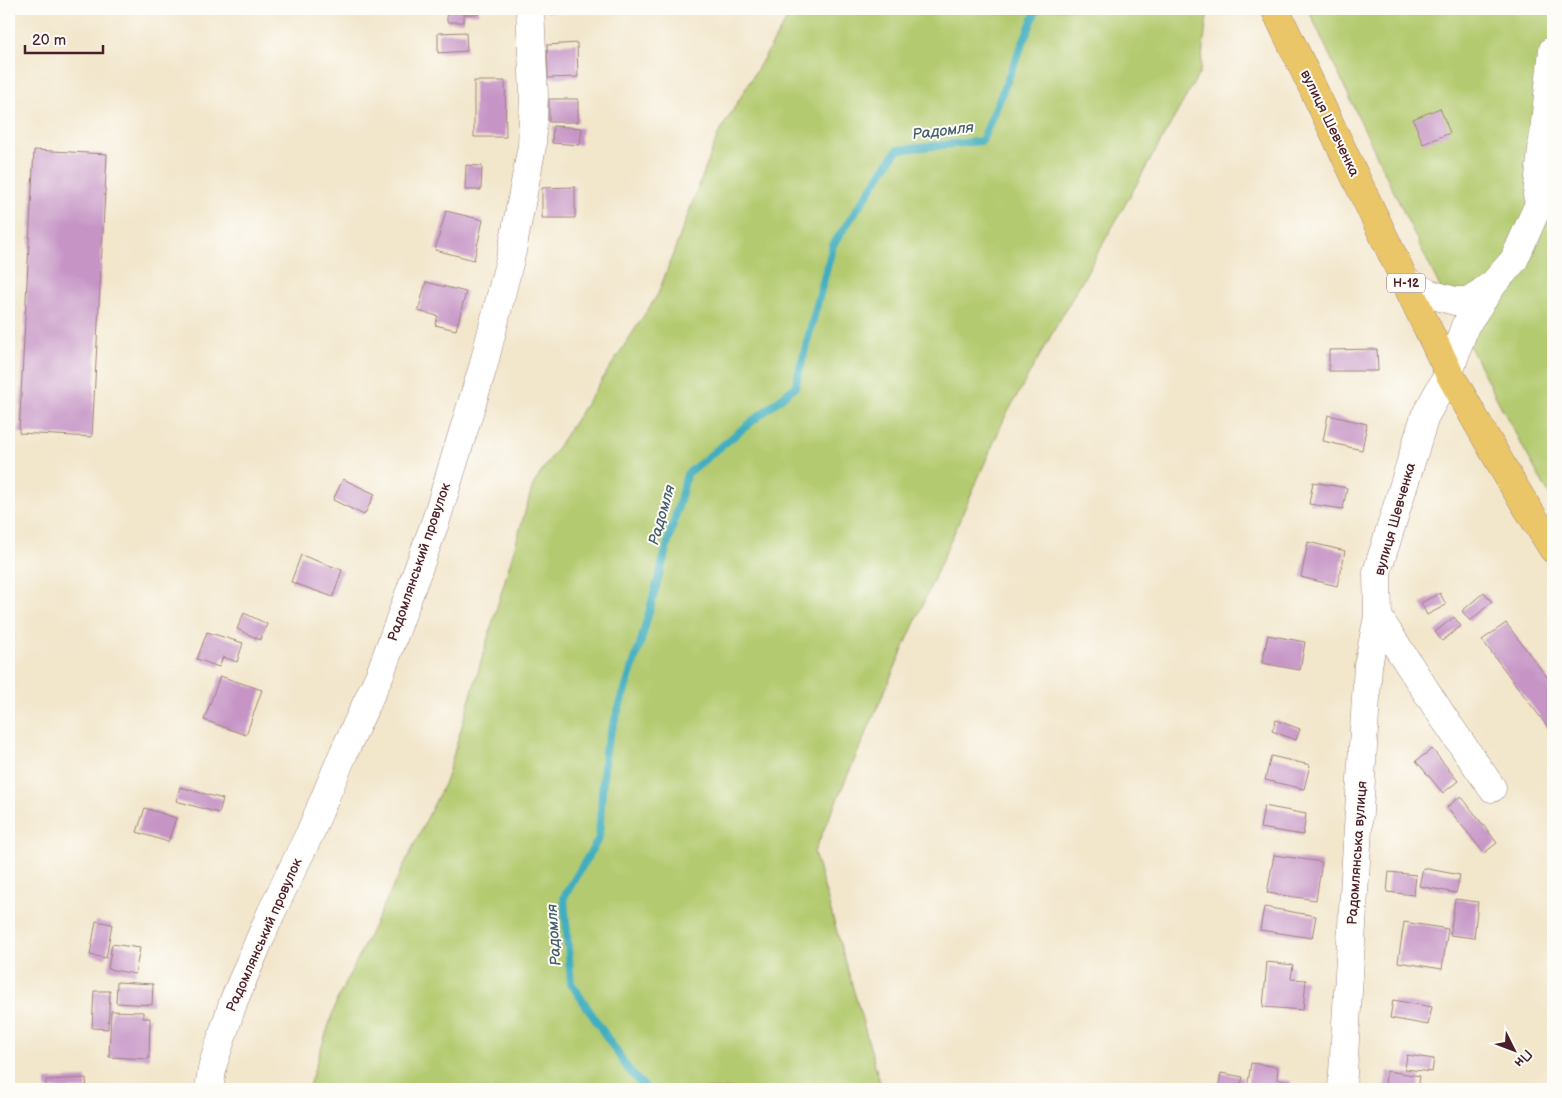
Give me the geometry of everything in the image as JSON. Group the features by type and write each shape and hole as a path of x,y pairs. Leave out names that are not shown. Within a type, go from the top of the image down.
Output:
{"main road":[{"name":"вулиця Шевченка","path":"1275,9 1449,373 1510,480 1553,549"}],"street":[{"name":"Радомлянський провулок","path":"209,1089 213,1064 234,1000 380,674 436,520 483,367 512,251 532,146 534,94 530,9"},
{"path":"1534,217 1553,50"},
{"path":"1449,373 1465,326 1494,283 1514,260 1553,172"},
{"path":"1405,281 1430,294 1455,301 1468,300 1494,283"},
{"name":"вулиця Шевченка","path":"1378,617 1377,572 1425,416 1449,373"},
{"path":"1378,617 1492,788"},
{"name":"Радомлянська вулиця","path":"1342,1089 1368,665 1378,617"}],"green space":[{"path":"793,9 1208,9 1200,72 1005,417 814,852 882,1089 308,1089 337,1000 446,780 533,485 658,294 718,135"},
{"path":"1308,9 1553,9 1553,501 1456,319"}],"building":[{"path":"447,9 479,9 479,14 464,14 464,22 447,22"},
{"path":"546,9 573,9 573,10 546,12"},
{"path":"466,32 467,51 438,53 438,33"},
{"path":"577,43 578,77 548,78 547,45"},
{"path":"474,81 505,81 506,137 474,137"},
{"path":"549,99 578,99 578,122 549,122"},
{"path":"1440,108 1450,133 1423,144 1413,119"},
{"path":"553,126 582,128 580,145 552,143"},
{"path":"34,150 107,154 92,437 19,433"},
{"path":"466,165 482,166 481,190 465,190"},
{"path":"575,187 575,218 542,218 542,188"},
{"path":"446,211 483,220 474,260 435,250"},
{"path":"426,282 466,292 456,330 435,325 438,316 418,311"},
{"path":"1377,349 1378,371 1329,371 1329,350"},
{"path":"1328,415 1367,424 1362,450 1323,441"},
{"path":"343,479 375,494 364,515 333,500"},
{"path":"1313,482 1347,488 1343,509 1309,504"},
{"path":"1308,542 1345,551 1337,586 1301,577"},
{"path":"301,555 342,570 333,597 291,582"},
{"path":"1484,592 1492,602 1470,621 1462,611"},
{"path":"1440,593 1446,605 1427,615 1421,603"},
{"path":"244,613 267,624 260,640 237,629"},
{"path":"1454,617 1461,626 1442,641 1435,632"},
{"path":"1506,623 1553,685 1553,734 1482,640"},
{"path":"207,632 243,643 237,662 223,657 219,667 197,659"},
{"path":"1268,635 1305,642 1300,670 1262,663"},
{"path":"220,676 262,690 246,735 204,720"},
{"path":"1276,720 1300,729 1296,740 1272,731"},
{"path":"1432,749 1458,781 1443,793 1416,761"},
{"path":"1271,756 1310,765 1304,789 1265,780"},
{"path":"180,787 223,799 219,813 176,801"},
{"path":"1461,796 1497,843 1484,853 1447,807"},
{"path":"1264,806 1306,814 1303,835 1260,828"},
{"path":"145,808 176,818 168,842 137,832"},
{"path":"1274,855 1322,862 1316,900 1267,893"},
{"path":"1423,868 1460,875 1456,893 1419,886"},
{"path":"1389,872 1416,875 1414,895 1387,892"},
{"path":"1455,899 1478,902 1474,938 1450,935"},
{"path":"1264,907 1316,916 1312,938 1260,930"},
{"path":"96,921 112,924 106,958 90,955"},
{"path":"1404,922 1448,929 1442,969 1398,962"},
{"path":"112,944 140,948 135,974 108,969"},
{"path":"1267,962 1293,965 1291,979 1306,980 1303,1010 1263,1007"},
{"path":"117,982 153,984 152,1005 116,1003"},
{"path":"94,991 110,991 108,1029 92,1028"},
{"path":"1393,1000 1432,1007 1428,1025 1390,1018"},
{"path":"111,1011 143,1012 143,1018 150,1018 149,1059 109,1057"},
{"path":"1407,1055 1434,1059 1432,1072 1405,1069"},
{"path":"1251,1063 1278,1067 1277,1079 1291,1081 1290,1089 1247,1089"},
{"path":"1387,1071 1420,1076 1418,1089 1384,1089"},
{"path":"1221,1073 1243,1077 1240,1089 1218,1089"},
{"path":"86,1078 87,1089 46,1089 46,1080"}],"waterway":[{"name":"Радомля","path":"646,1089 628,1069 571,983 564,897 599,838 605,750 641,641 687,474 795,387 833,245 897,150 982,141 1037,9"}]}
